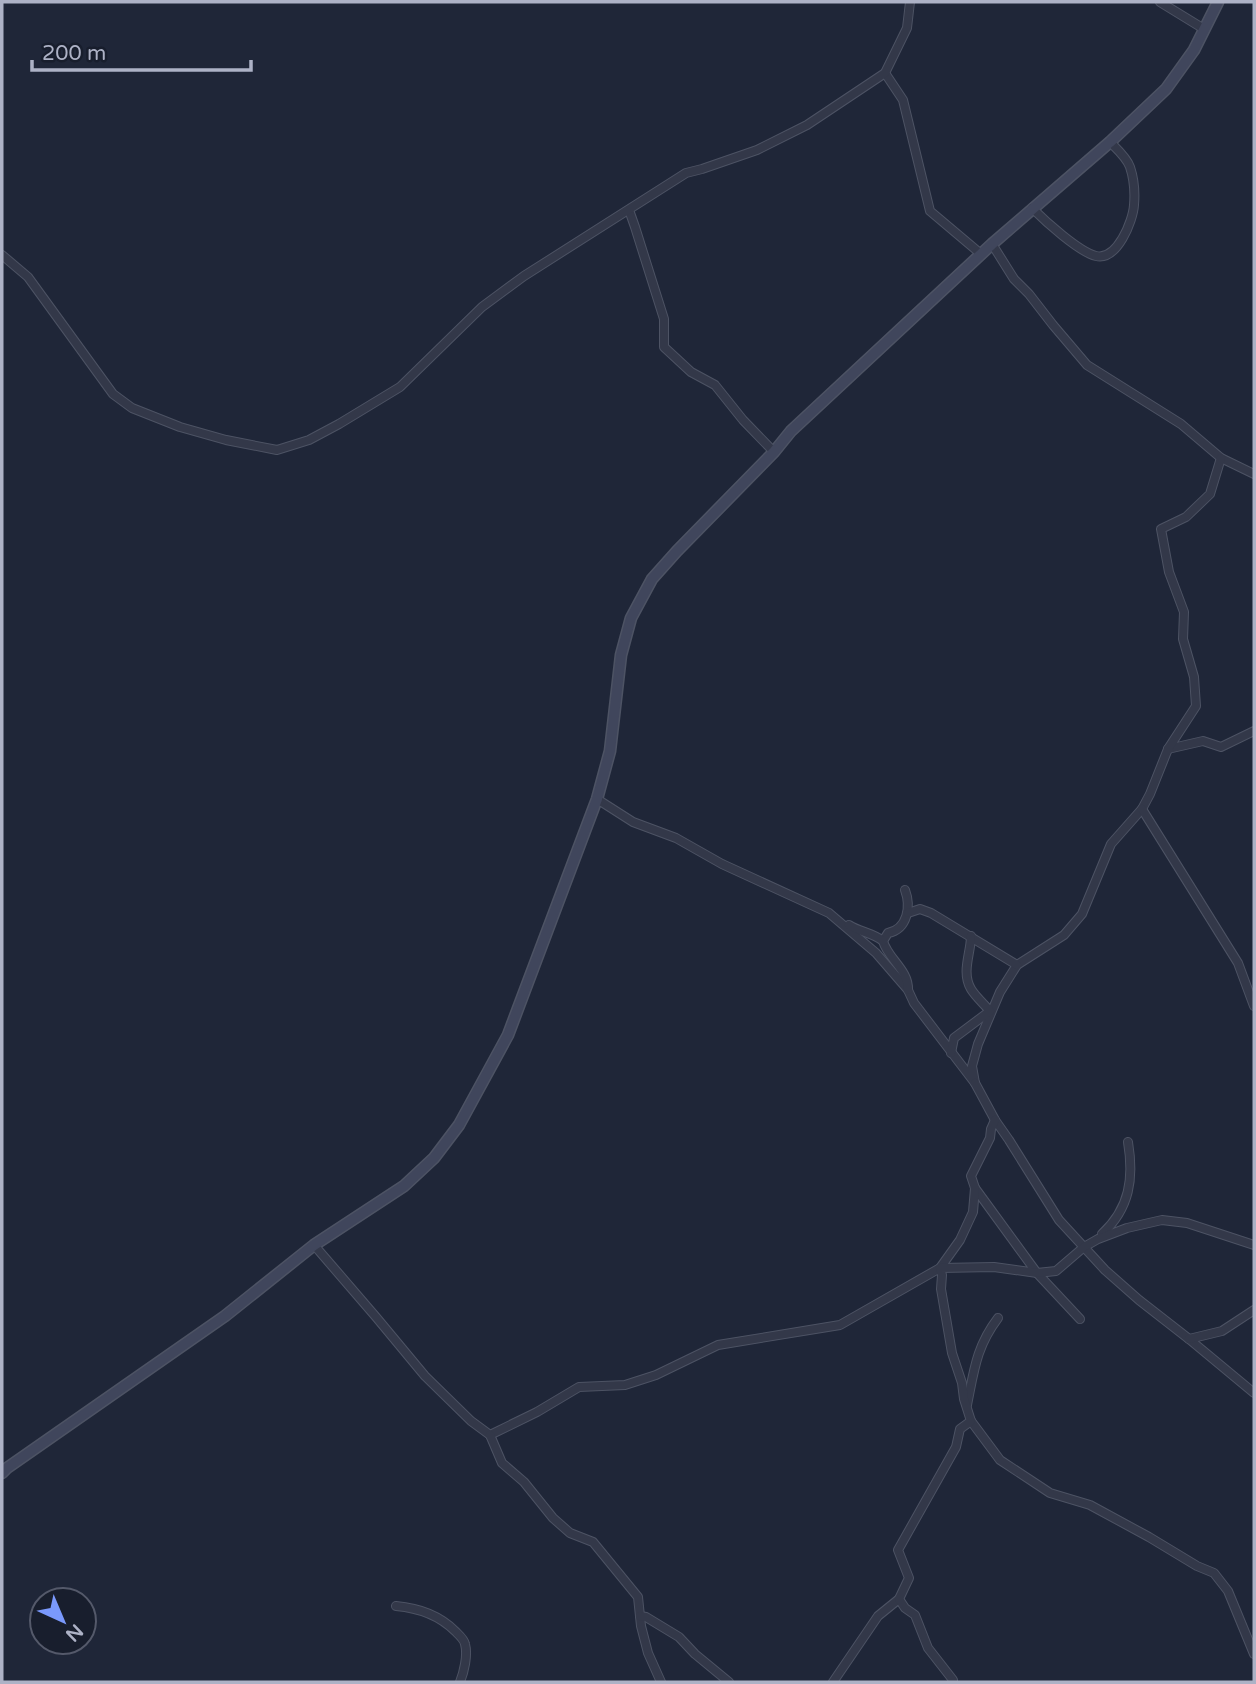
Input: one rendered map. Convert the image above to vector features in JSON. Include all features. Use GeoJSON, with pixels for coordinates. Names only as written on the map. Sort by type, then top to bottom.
{"type":"FeatureCollection","features":[{"type":"Feature","properties":{"kind":"main road"},"geometry":{"type":"LineString","coordinates":[[2,1473],[225,1316],[314,1245],[404,1186],[434,1158],[459,1125],[508,1035],[597,799],[610,751],[621,655],[631,618],[652,579],[791,431],[981,254],[1110,142],[1166,89],[1194,50],[1218,2]]}},
{"type":"Feature","properties":{"kind":"street"},"geometry":{"type":"LineString","coordinates":[[2,255],[28,277],[113,394],[132,408],[180,427],[277,450],[319,435],[400,387],[482,307],[524,276],[686,173],[757,150],[807,125],[885,73],[907,28],[910,2]]}},
{"type":"Feature","properties":{"kind":"street"},"geometry":{"type":"LineString","coordinates":[[1160,2],[1204,29]]}},
{"type":"Feature","properties":{"kind":"street"},"geometry":{"type":"LineString","coordinates":[[885,73],[903,100],[930,211],[981,254]]}},
{"type":"Feature","properties":{"kind":"street"},"geometry":{"type":"LineString","coordinates":[[1032,208],[1049,225],[1084,250],[1097,257],[1109,256],[1127,231],[1134,205],[1130,164],[1110,142]]}},
{"type":"Feature","properties":{"kind":"street"},"geometry":{"type":"LineString","coordinates":[[628,210],[664,319],[664,347],[691,372],[715,385],[743,420],[774,452]]}},
{"type":"Feature","properties":{"kind":"street"},"geometry":{"type":"LineString","coordinates":[[992,244],[1014,279],[1087,365],[1181,424],[1221,458],[1254,474]]}},
{"type":"Feature","properties":{"kind":"street"},"geometry":{"type":"LineString","coordinates":[[975,1083],[972,1066],[999,992],[1017,965],[1064,935],[1082,914],[1111,844],[1142,809],[1168,749],[1196,706],[1194,677],[1183,639],[1184,612],[1169,572],[1161,529],[1186,517],[1210,494],[1221,458]]}},
{"type":"Feature","properties":{"kind":"street"},"geometry":{"type":"LineString","coordinates":[[1168,749],[1203,741],[1221,747],[1254,732]]}},
{"type":"Feature","properties":{"kind":"street"},"geometry":{"type":"LineString","coordinates":[[597,799],[633,822],[676,838],[722,864],[829,914],[856,930],[877,936],[897,962],[908,984],[908,990]]}},
{"type":"Feature","properties":{"kind":"street"},"geometry":{"type":"LineString","coordinates":[[1142,809],[1238,963],[1254,1006]]}},
{"type":"Feature","properties":{"kind":"street"},"geometry":{"type":"LineString","coordinates":[[883,941],[888,933],[902,926],[908,913],[905,890]]}},
{"type":"Feature","properties":{"kind":"street"},"geometry":{"type":"LineString","coordinates":[[908,913],[919,909],[931,912],[1017,965]]}},
{"type":"Feature","properties":{"kind":"street"},"geometry":{"type":"LineString","coordinates":[[829,914],[876,953],[908,990],[914,1003],[975,1083],[995,1120],[1059,1220],[1105,1270],[1254,1393]]}},
{"type":"Feature","properties":{"kind":"street"},"geometry":{"type":"LineString","coordinates":[[971,936],[968,981],[971,990],[990,1011]]}},
{"type":"Feature","properties":{"kind":"street"},"geometry":{"type":"LineString","coordinates":[[951,1053],[954,1038],[990,1011]]}},
{"type":"Feature","properties":{"kind":"street"},"geometry":{"type":"LineString","coordinates":[[939,1035],[960,1032]]}},
{"type":"Feature","properties":{"kind":"street"},"geometry":{"type":"LineString","coordinates":[[995,1120],[990,1138],[971,1176],[975,1188],[1037,1273],[1080,1319]]}},
{"type":"Feature","properties":{"kind":"street"},"geometry":{"type":"LineString","coordinates":[[1098,1239],[1114,1223],[1127,1199],[1131,1160],[1128,1142]]}},
{"type":"Feature","properties":{"kind":"street"},"geometry":{"type":"LineString","coordinates":[[490,1435],[579,1387],[625,1385],[656,1375],[718,1345],[840,1325],[940,1268],[960,1240],[973,1212],[975,1188]]}},
{"type":"Feature","properties":{"kind":"street"},"geometry":{"type":"LineString","coordinates":[[940,1268],[994,1267],[1037,1273],[1056,1271],[1084,1247],[1098,1239],[1127,1228],[1162,1220],[1187,1223],[1254,1245]]}},
{"type":"Feature","properties":{"kind":"street"},"geometry":{"type":"LineString","coordinates":[[314,1245],[425,1377],[471,1421],[490,1435],[502,1463],[524,1482],[553,1518],[570,1533],[593,1542],[638,1597],[648,1653],[661,1682]]}},
{"type":"Feature","properties":{"kind":"street"},"geometry":{"type":"LineString","coordinates":[[940,1268],[952,1353],[962,1383],[964,1399],[971,1421],[1000,1460],[1050,1493],[1090,1505],[1214,1573],[1228,1591],[1254,1654]]}},
{"type":"Feature","properties":{"kind":"street"},"geometry":{"type":"LineString","coordinates":[[1189,1339],[1222,1331],[1254,1310]]}},
{"type":"Feature","properties":{"kind":"street"},"geometry":{"type":"LineString","coordinates":[[967,1405],[970,1383],[982,1343],[998,1318]]}},
{"type":"Feature","properties":{"kind":"street"},"geometry":{"type":"LineString","coordinates":[[833,1682],[878,1616],[899,1599],[909,1578],[898,1550],[956,1447],[960,1429],[971,1421]]}},
{"type":"Feature","properties":{"kind":"street"},"geometry":{"type":"LineString","coordinates":[[899,1599],[905,1608],[915,1615],[928,1648],[953,1682]]}},
{"type":"Feature","properties":{"kind":"street"},"geometry":{"type":"LineString","coordinates":[[396,1606],[411,1607],[431,1614],[444,1621],[465,1642],[466,1653],[460,1682]]}},
{"type":"Feature","properties":{"kind":"street"},"geometry":{"type":"LineString","coordinates":[[640,1616],[679,1637],[729,1682]]}}]}
